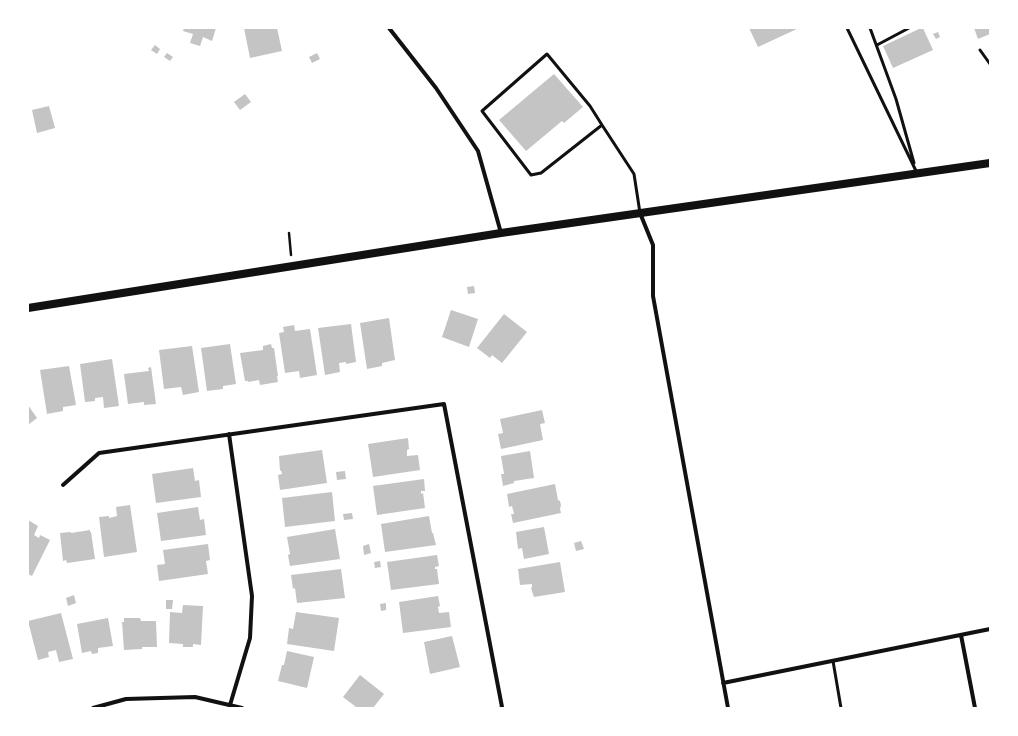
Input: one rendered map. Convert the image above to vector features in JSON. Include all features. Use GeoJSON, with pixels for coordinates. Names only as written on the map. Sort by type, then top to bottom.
{"type":"FeatureCollection","features":[{"type":"Feature","properties":{"kind":"main road"},"geometry":{"type":"LineString","coordinates":[[28,308],[501,233],[990,162]]}},
{"type":"Feature","properties":{"kind":"street"},"geometry":{"type":"LineString","coordinates":[[389,28],[436,88],[478,151],[501,233]]}},
{"type":"Feature","properties":{"kind":"street"},"geometry":{"type":"LineString","coordinates":[[640,213],[653,245],[653,296],[728,708]]}},
{"type":"Feature","properties":{"kind":"street"},"geometry":{"type":"LineString","coordinates":[[63,485],[98,452],[444,404],[501,708]]}},
{"type":"Feature","properties":{"kind":"street"},"geometry":{"type":"LineString","coordinates":[[230,434],[252,596],[250,638],[230,705]]}},
{"type":"Feature","properties":{"kind":"street"},"geometry":{"type":"LineString","coordinates":[[724,683],[990,629]]}},
{"type":"Feature","properties":{"kind":"street"},"geometry":{"type":"LineString","coordinates":[[961,635],[974,708]]}},
{"type":"Feature","properties":{"kind":"street"},"geometry":{"type":"LineString","coordinates":[[93,708],[126,699],[195,697],[242,708]]}},
{"type":"Feature","properties":{"kind":"lane"},"geometry":{"type":"LineString","coordinates":[[847,28],[917,173]]}},
{"type":"Feature","properties":{"kind":"lane"},"geometry":{"type":"LineString","coordinates":[[870,28],[896,99],[917,173]]}},
{"type":"Feature","properties":{"kind":"lane"},"geometry":{"type":"LineString","coordinates":[[877,44],[909,28]]}},
{"type":"Feature","properties":{"kind":"lane"},"geometry":{"type":"LineString","coordinates":[[980,50],[990,64]]}},
{"type":"Feature","properties":{"kind":"lane"},"geometry":{"type":"LineString","coordinates":[[602,125],[541,173],[531,175],[482,111],[547,54],[590,106],[634,174],[640,213]]}},
{"type":"Feature","properties":{"kind":"lane"},"geometry":{"type":"LineString","coordinates":[[833,661],[841,708]]}},
{"type":"Feature","properties":{"kind":"path"},"geometry":{"type":"LineString","coordinates":[[289,233],[292,266]]}},
{"type":"Feature","properties":{"kind":"building"},"geometry":{"type":"Polygon","coordinates":[[[184,28],[216,28],[212,41],[203,37],[200,46],[190,43],[193,34],[183,31],[184,28]]]}},
{"type":"Feature","properties":{"kind":"building"},"geometry":{"type":"Polygon","coordinates":[[[244,28],[277,28],[282,51],[250,58],[244,28]]]}},
{"type":"Feature","properties":{"kind":"building"},"geometry":{"type":"Polygon","coordinates":[[[749,28],[799,28],[758,47],[749,28]]]}},
{"type":"Feature","properties":{"kind":"building"},"geometry":{"type":"Polygon","coordinates":[[[923,28],[933,50],[893,68],[883,46],[923,28]]]}},
{"type":"Feature","properties":{"kind":"building"},"geometry":{"type":"Polygon","coordinates":[[[974,28],[990,28],[990,34],[978,39],[974,28]]]}},
{"type":"Feature","properties":{"kind":"building"},"geometry":{"type":"Polygon","coordinates":[[[938,32],[940,37],[936,39],[933,34],[938,32]]]}},
{"type":"Feature","properties":{"kind":"building"},"geometry":{"type":"Polygon","coordinates":[[[155,45],[160,49],[157,54],[151,50],[155,45]]]}},
{"type":"Feature","properties":{"kind":"building"},"geometry":{"type":"Polygon","coordinates":[[[167,53],[173,57],[170,61],[164,57],[167,53]]]}},
{"type":"Feature","properties":{"kind":"building"},"geometry":{"type":"Polygon","coordinates":[[[317,53],[320,59],[312,63],[309,57],[317,53]]]}},
{"type":"Feature","properties":{"kind":"building"},"geometry":{"type":"Polygon","coordinates":[[[554,74],[583,107],[564,123],[562,121],[526,151],[499,120],[554,74]]]}},
{"type":"Feature","properties":{"kind":"building"},"geometry":{"type":"Polygon","coordinates":[[[245,94],[251,102],[240,110],[234,102],[245,94]]]}},
{"type":"Feature","properties":{"kind":"building"},"geometry":{"type":"Polygon","coordinates":[[[49,106],[55,128],[37,133],[32,110],[49,106]]]}},
{"type":"Feature","properties":{"kind":"building"},"geometry":{"type":"Polygon","coordinates":[[[474,286],[475,293],[468,294],[467,287],[474,286]]]}},
{"type":"Feature","properties":{"kind":"building"},"geometry":{"type":"Polygon","coordinates":[[[451,310],[478,319],[469,347],[442,337],[451,310]]]}},
{"type":"Feature","properties":{"kind":"building"},"geometry":{"type":"Polygon","coordinates":[[[504,314],[527,332],[502,363],[492,355],[490,358],[477,348],[504,314]]]}},
{"type":"Feature","properties":{"kind":"building"},"geometry":{"type":"Polygon","coordinates":[[[389,318],[395,360],[382,363],[382,366],[367,369],[360,323],[389,318]]]}},
{"type":"Feature","properties":{"kind":"building"},"geometry":{"type":"Polygon","coordinates":[[[351,324],[356,362],[346,364],[346,362],[339,363],[340,372],[325,375],[318,328],[351,324]]]}},
{"type":"Feature","properties":{"kind":"building"},"geometry":{"type":"Polygon","coordinates":[[[294,325],[295,331],[310,329],[317,375],[300,378],[299,371],[285,373],[279,333],[284,332],[283,327],[294,325]]]}},
{"type":"Feature","properties":{"kind":"building"},"geometry":{"type":"Polygon","coordinates":[[[230,344],[236,384],[223,386],[223,389],[207,391],[201,348],[230,344]]]}},
{"type":"Feature","properties":{"kind":"building"},"geometry":{"type":"Polygon","coordinates":[[[271,344],[272,348],[274,348],[278,382],[260,385],[259,380],[248,382],[245,381],[240,353],[263,350],[263,346],[271,344]]]}},
{"type":"Feature","properties":{"kind":"building"},"geometry":{"type":"Polygon","coordinates":[[[192,346],[199,392],[183,395],[181,387],[164,389],[159,350],[192,346]]]}},
{"type":"Feature","properties":{"kind":"building"},"geometry":{"type":"Polygon","coordinates":[[[112,359],[119,406],[104,408],[103,397],[95,398],[95,401],[85,402],[80,364],[112,359]]]}},
{"type":"Feature","properties":{"kind":"building"},"geometry":{"type":"Polygon","coordinates":[[[69,366],[76,405],[63,407],[63,411],[47,414],[40,370],[69,366]]]}},
{"type":"Feature","properties":{"kind":"building"},"geometry":{"type":"Polygon","coordinates":[[[151,367],[156,404],[144,405],[144,402],[128,404],[124,374],[149,371],[148,368],[151,367]]]}},
{"type":"Feature","properties":{"kind":"building"},"geometry":{"type":"Polygon","coordinates":[[[28,405],[37,418],[28,425],[28,405]]]}},
{"type":"Feature","properties":{"kind":"building"},"geometry":{"type":"Polygon","coordinates":[[[542,410],[545,423],[540,424],[543,440],[501,449],[498,434],[503,433],[500,419],[542,410]]]}},
{"type":"Feature","properties":{"kind":"building"},"geometry":{"type":"Polygon","coordinates":[[[408,438],[409,449],[407,450],[407,456],[418,455],[420,470],[373,477],[368,444],[408,438]]]}},
{"type":"Feature","properties":{"kind":"building"},"geometry":{"type":"Polygon","coordinates":[[[322,450],[327,483],[280,490],[278,475],[282,474],[281,470],[280,471],[279,456],[322,450]]]}},
{"type":"Feature","properties":{"kind":"building"},"geometry":{"type":"Polygon","coordinates":[[[530,451],[534,478],[514,481],[514,483],[503,486],[501,474],[504,474],[501,456],[530,451]]]}},
{"type":"Feature","properties":{"kind":"building"},"geometry":{"type":"Polygon","coordinates":[[[193,468],[195,481],[199,480],[201,497],[156,503],[152,474],[193,468]]]}},
{"type":"Feature","properties":{"kind":"building"},"geometry":{"type":"Polygon","coordinates":[[[345,471],[346,479],[337,480],[336,472],[345,471]]]}},
{"type":"Feature","properties":{"kind":"building"},"geometry":{"type":"Polygon","coordinates":[[[424,479],[425,491],[421,491],[421,494],[423,493],[425,508],[377,515],[373,486],[424,479]]]}},
{"type":"Feature","properties":{"kind":"building"},"geometry":{"type":"Polygon","coordinates":[[[555,484],[558,500],[560,501],[561,505],[561,513],[513,523],[511,514],[514,514],[512,506],[509,507],[507,494],[555,484]]]}},
{"type":"Feature","properties":{"kind":"building"},"geometry":{"type":"Polygon","coordinates":[[[332,492],[335,521],[285,527],[282,498],[332,492]]]}},
{"type":"Feature","properties":{"kind":"building"},"geometry":{"type":"Polygon","coordinates":[[[130,505],[137,552],[104,557],[99,517],[109,516],[109,518],[117,516],[116,507],[130,505]]]}},
{"type":"Feature","properties":{"kind":"building"},"geometry":{"type":"Polygon","coordinates":[[[198,507],[200,520],[204,519],[206,535],[161,541],[157,513],[198,507]]]}},
{"type":"Feature","properties":{"kind":"building"},"geometry":{"type":"Polygon","coordinates":[[[352,513],[353,519],[344,520],[343,514],[352,513]]]}},
{"type":"Feature","properties":{"kind":"building"},"geometry":{"type":"Polygon","coordinates":[[[429,516],[436,545],[385,552],[381,524],[429,516]]]}},
{"type":"Feature","properties":{"kind":"building"},"geometry":{"type":"Polygon","coordinates":[[[28,520],[38,526],[34,535],[39,538],[40,535],[50,540],[32,576],[28,574],[28,520]]]}},
{"type":"Feature","properties":{"kind":"building"},"geometry":{"type":"Polygon","coordinates":[[[544,527],[549,554],[524,559],[522,548],[518,549],[516,532],[544,527]]]}},
{"type":"Feature","properties":{"kind":"building"},"geometry":{"type":"Polygon","coordinates":[[[335,529],[340,559],[290,566],[288,555],[290,554],[287,537],[335,529]]]}},
{"type":"Feature","properties":{"kind":"building"},"geometry":{"type":"Polygon","coordinates":[[[90,530],[95,559],[67,563],[66,560],[63,561],[60,533],[90,530]]]}},
{"type":"Feature","properties":{"kind":"building"},"geometry":{"type":"Polygon","coordinates":[[[581,541],[584,549],[576,551],[574,543],[581,541]]]}},
{"type":"Feature","properties":{"kind":"building"},"geometry":{"type":"Polygon","coordinates":[[[208,544],[210,560],[206,561],[208,574],[159,581],[157,565],[165,564],[163,550],[208,544]]]}},
{"type":"Feature","properties":{"kind":"building"},"geometry":{"type":"Polygon","coordinates":[[[369,544],[371,553],[364,555],[363,546],[369,544]]]}},
{"type":"Feature","properties":{"kind":"building"},"geometry":{"type":"Polygon","coordinates":[[[437,555],[439,566],[435,567],[435,569],[437,569],[439,584],[391,590],[387,562],[437,555]]]}},
{"type":"Feature","properties":{"kind":"building"},"geometry":{"type":"Polygon","coordinates":[[[380,561],[381,567],[375,568],[374,562],[380,561]]]}},
{"type":"Feature","properties":{"kind":"building"},"geometry":{"type":"Polygon","coordinates":[[[560,562],[565,592],[534,597],[531,588],[532,584],[520,585],[518,569],[560,562]]]}},
{"type":"Feature","properties":{"kind":"building"},"geometry":{"type":"Polygon","coordinates":[[[341,569],[345,598],[297,603],[291,575],[341,569]]]}},
{"type":"Feature","properties":{"kind":"building"},"geometry":{"type":"Polygon","coordinates":[[[74,595],[76,603],[68,606],[66,598],[74,595]]]}},
{"type":"Feature","properties":{"kind":"building"},"geometry":{"type":"Polygon","coordinates":[[[438,596],[440,606],[438,607],[439,613],[449,612],[451,627],[403,633],[399,602],[438,596]]]}},
{"type":"Feature","properties":{"kind":"building"},"geometry":{"type":"Polygon","coordinates":[[[166,600],[173,600],[172,609],[166,609],[166,600]]]}},
{"type":"Feature","properties":{"kind":"building"},"geometry":{"type":"Polygon","coordinates":[[[386,603],[386,610],[381,611],[380,604],[386,603]]]}},
{"type":"Feature","properties":{"kind":"building"},"geometry":{"type":"Polygon","coordinates":[[[183,605],[203,606],[201,645],[193,644],[193,647],[183,647],[183,644],[169,643],[170,612],[182,613],[183,605]]]}},
{"type":"Feature","properties":{"kind":"building"},"geometry":{"type":"Polygon","coordinates":[[[296,612],[339,618],[334,651],[287,644],[289,628],[293,629],[296,612]]]}},
{"type":"Feature","properties":{"kind":"building"},"geometry":{"type":"Polygon","coordinates":[[[61,613],[73,659],[59,662],[56,650],[48,652],[49,657],[38,660],[28,621],[61,613]]]}},
{"type":"Feature","properties":{"kind":"building"},"geometry":{"type":"Polygon","coordinates":[[[108,618],[113,646],[98,648],[98,653],[92,654],[91,651],[82,653],[77,624],[108,618]]]}},
{"type":"Feature","properties":{"kind":"building"},"geometry":{"type":"Polygon","coordinates":[[[124,618],[140,618],[141,621],[156,621],[157,647],[142,647],[142,649],[124,650],[122,622],[124,622],[124,618]]]}},
{"type":"Feature","properties":{"kind":"building"},"geometry":{"type":"Polygon","coordinates":[[[452,636],[460,667],[430,674],[424,642],[452,636]]]}},
{"type":"Feature","properties":{"kind":"building"},"geometry":{"type":"Polygon","coordinates":[[[287,651],[314,657],[307,688],[278,681],[287,651]]]}},
{"type":"Feature","properties":{"kind":"building"},"geometry":{"type":"Polygon","coordinates":[[[360,675],[384,694],[373,708],[355,708],[356,707],[343,697],[360,675]]]}}]}
